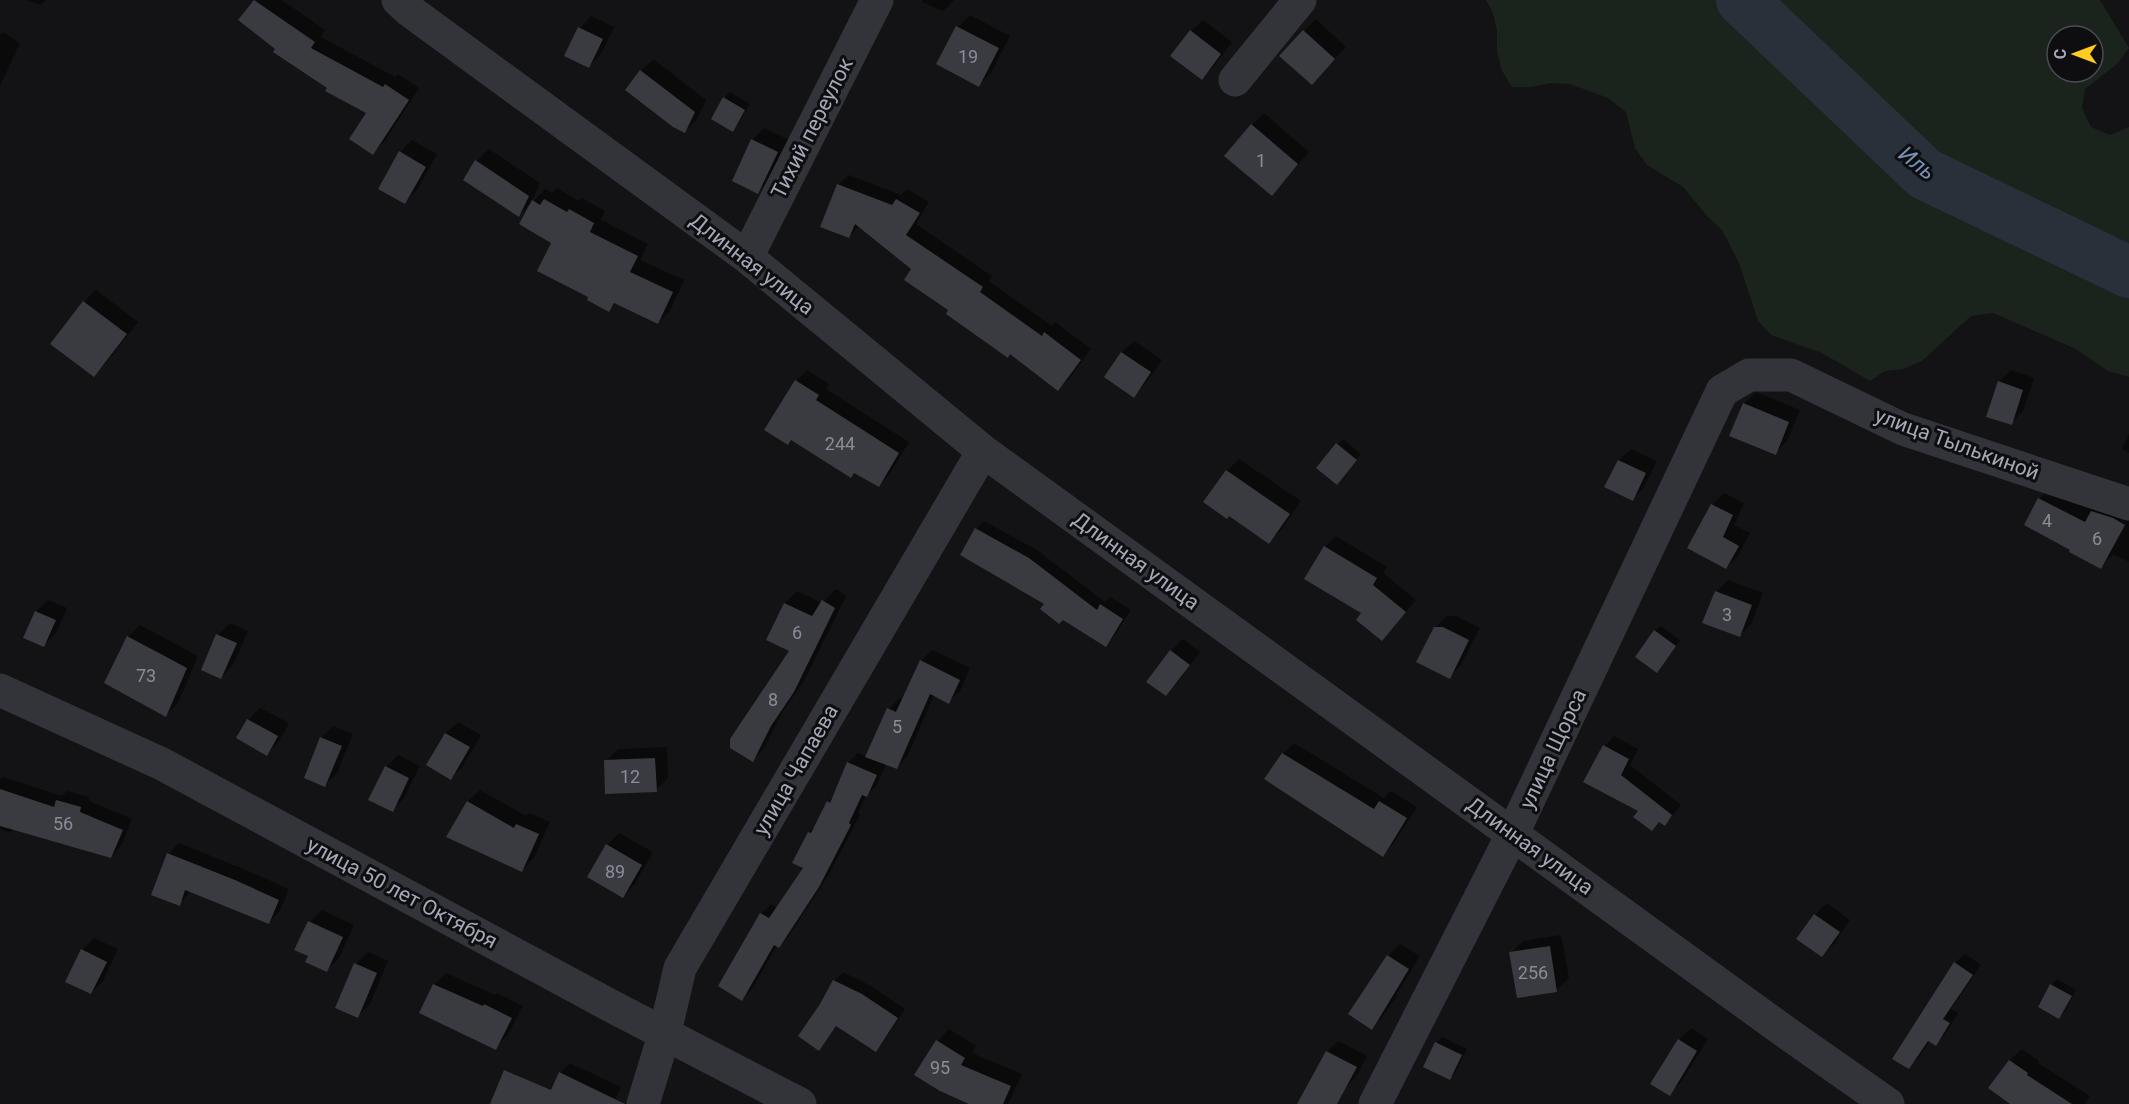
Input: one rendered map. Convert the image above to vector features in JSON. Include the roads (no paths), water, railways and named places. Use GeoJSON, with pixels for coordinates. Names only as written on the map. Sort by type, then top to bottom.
{"type":"FeatureCollection","features":[{"type":"Feature","properties":{"kind":"street","name":"Длинная улица"},"geometry":{"type":"LineString","coordinates":[[398,0],[747,257],[983,451],[1888,1104]]}},
{"type":"Feature","properties":{"kind":"street","name":"Тихий переулок"},"geometry":{"type":"LineString","coordinates":[[747,257],[878,0]]}},
{"type":"Feature","properties":{"kind":"street"},"geometry":{"type":"LineString","coordinates":[[1235,80],[1300,0]]}},
{"type":"Feature","properties":{"kind":"street","name":"улица Тылькиной"},"geometry":{"type":"LineString","coordinates":[[1722,391],[1749,375],[1791,375],[1903,429],[2129,504]]}},
{"type":"Feature","properties":{"kind":"street","name":"улица Щорса"},"geometry":{"type":"LineString","coordinates":[[1375,1104],[1513,833],[1722,391]]}},
{"type":"Feature","properties":{"kind":"street","name":"улица Чапаева"},"geometry":{"type":"LineString","coordinates":[[643,1104],[680,968],[983,451]]}},
{"type":"Feature","properties":{"kind":"street","name":"улица 50 лет Октября"},"geometry":{"type":"LineString","coordinates":[[0,690],[162,764],[615,1008],[800,1104]]}},
{"type":"Feature","properties":{"kind":"waterway","name":"Иль"},"geometry":{"type":"LineString","coordinates":[[1742,0],[1925,174],[2129,272]]}}]}
